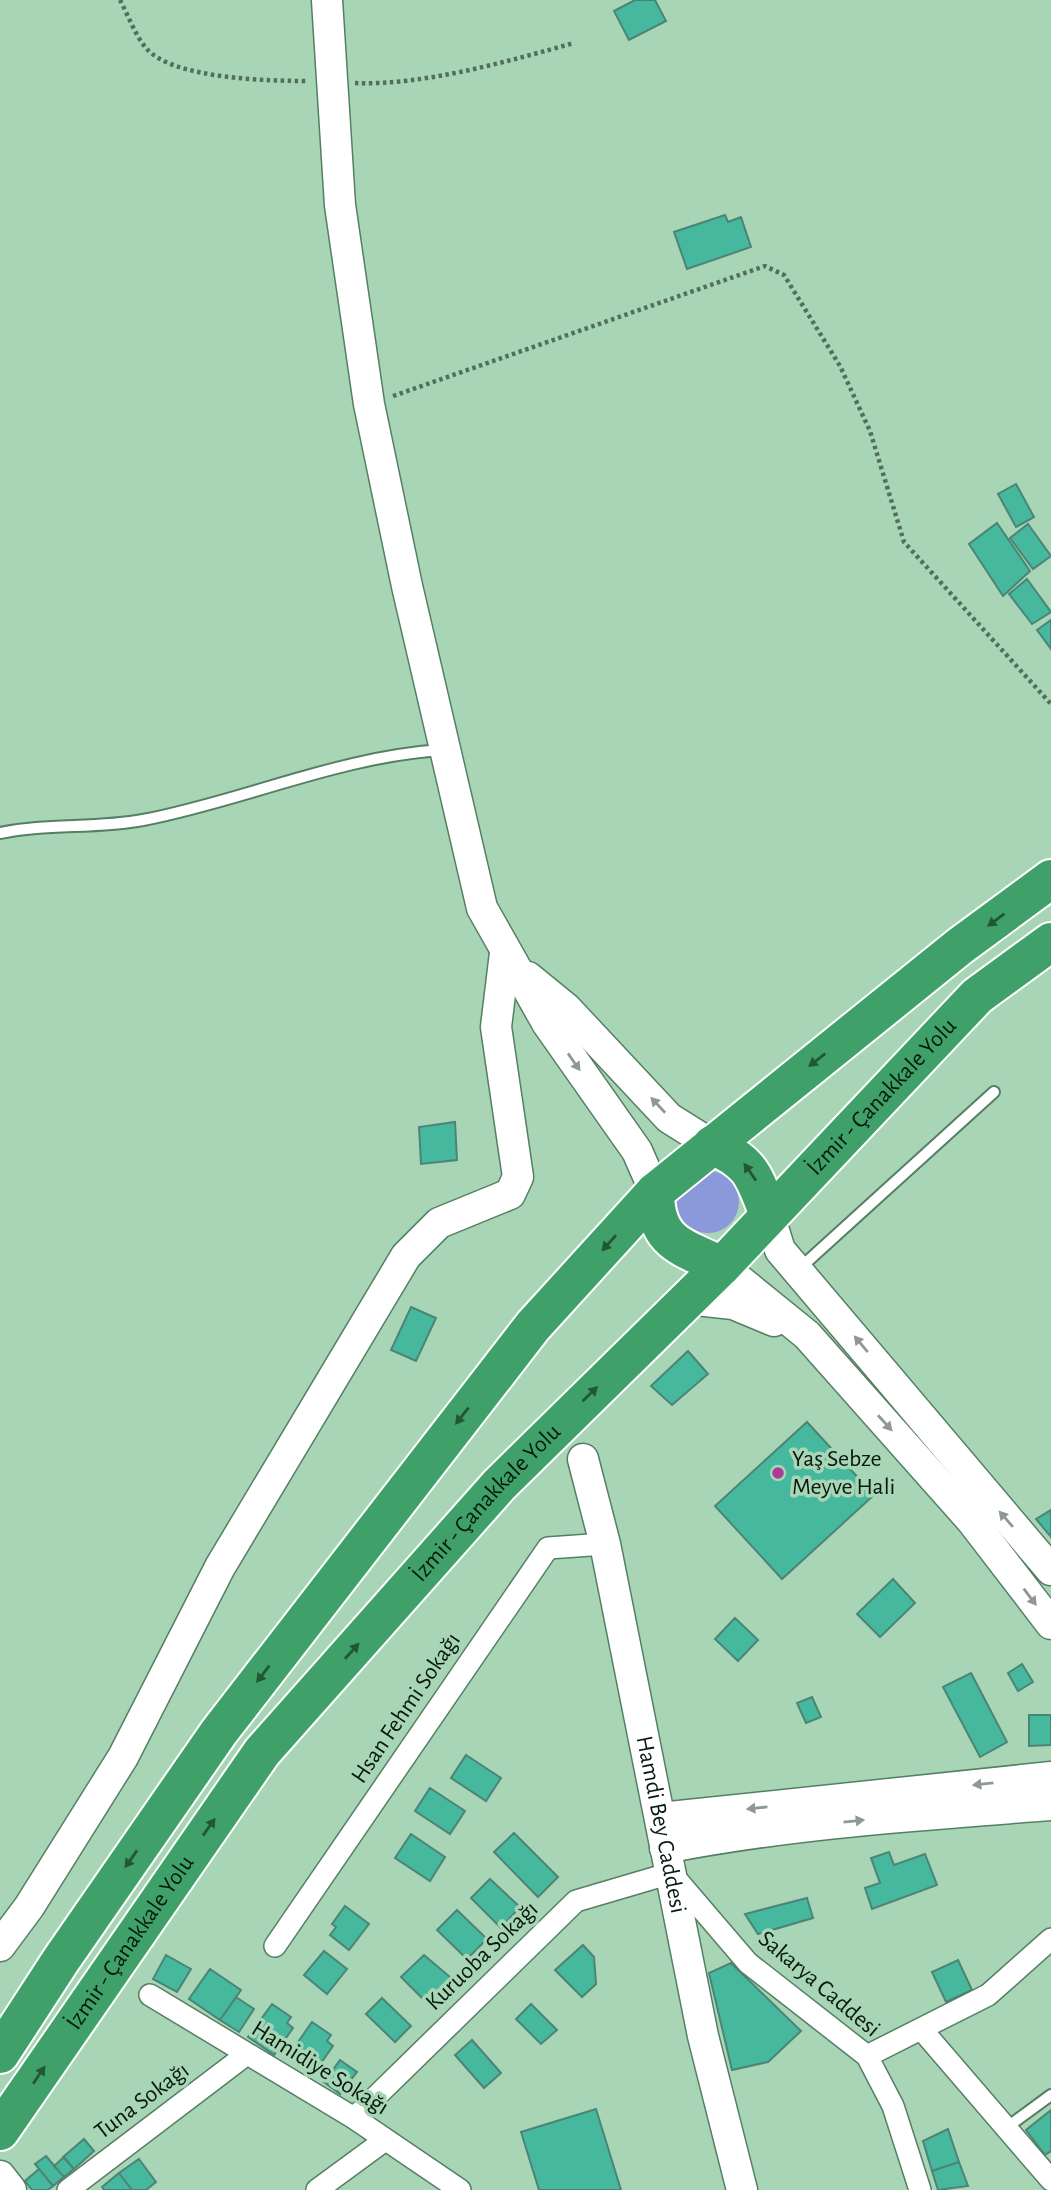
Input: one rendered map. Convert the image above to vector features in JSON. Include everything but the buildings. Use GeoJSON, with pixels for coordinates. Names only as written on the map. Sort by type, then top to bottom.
{"type":"FeatureCollection","features":[{"type":"Feature","properties":{"kind":"highway","name":"İzmir - Çanakkale Yolu"},"geometry":{"type":"LineString","coordinates":[[0,2054],[61,1960],[219,1732],[533,1326],[655,1192],[960,946],[1051,879]]}},
{"type":"Feature","properties":{"kind":"highway","name":"İzmir - Çanakkale Yolu"},"geometry":{"type":"LineString","coordinates":[[0,2131],[262,1752],[499,1485],[722,1266],[978,996],[1051,942]]}},
{"type":"Feature","properties":{"kind":"highway"},"geometry":{"type":"LineString","coordinates":[[712,1145],[746,1164],[756,1178],[769,1215]]}},
{"type":"Feature","properties":{"kind":"highway"},"geometry":{"type":"LineString","coordinates":[[655,1192],[657,1217],[669,1239],[682,1249],[722,1266]]}},
{"type":"Feature","properties":{"kind":"main road"},"geometry":{"type":"LineString","coordinates":[[327,0],[330,81],[340,205],[369,404],[407,586],[482,908],[547,1023],[637,1151],[655,1192]]}},
{"type":"Feature","properties":{"kind":"main road"},"geometry":{"type":"LineString","coordinates":[[0,1947],[29,1908],[123,1757],[220,1567],[406,1256],[439,1223],[510,1194],[518,1177],[496,1037],[508,958]]}},
{"type":"Feature","properties":{"kind":"main road"},"geometry":{"type":"LineString","coordinates":[[508,958],[566,1008],[669,1118],[712,1145]]}},
{"type":"Feature","properties":{"kind":"main road"},"geometry":{"type":"LineString","coordinates":[[496,1037],[507,1016],[518,1011],[531,1012],[547,1023]]}},
{"type":"Feature","properties":{"kind":"main road"},"geometry":{"type":"LineString","coordinates":[[769,1215],[780,1250],[1051,1570]]}},
{"type":"Feature","properties":{"kind":"main road"},"geometry":{"type":"LineString","coordinates":[[722,1266],[807,1335],[972,1521],[1051,1624]]}},
{"type":"Feature","properties":{"kind":"main road"},"geometry":{"type":"LineString","coordinates":[[687,1299],[733,1304],[807,1335]]}},
{"type":"Feature","properties":{"kind":"main road","name":"Hamdi Bey Caddesi"},"geometry":{"type":"LineString","coordinates":[[583,1459],[605,1544],[702,2036],[742,2190]]}},
{"type":"Feature","properties":{"kind":"main road"},"geometry":{"type":"LineString","coordinates":[[660,1818],[1051,1777]]}},
{"type":"Feature","properties":{"kind":"main road"},"geometry":{"type":"LineString","coordinates":[[668,1861],[713,1839],[858,1821],[1051,1805]]}},
{"type":"Feature","properties":{"kind":"main road"},"geometry":{"type":"LineString","coordinates":[[0,2176],[11,2190]]}},
{"type":"Feature","properties":{"kind":"street","name":"Hsan Fehmi Sokağı"},"geometry":{"type":"LineString","coordinates":[[275,1946],[548,1548],[605,1544]]}},
{"type":"Feature","properties":{"kind":"street","name":"Sakarya Caddesi"},"geometry":{"type":"LineString","coordinates":[[668,1861],[748,1963],[867,2056],[893,2106],[920,2190]]}},
{"type":"Feature","properties":{"kind":"street","name":"Kuruoba Sokağı"},"geometry":{"type":"LineString","coordinates":[[354,2118],[576,1901],[668,1861]]}},
{"type":"Feature","properties":{"kind":"street"},"geometry":{"type":"LineString","coordinates":[[867,2056],[988,1995],[1051,1939]]}},
{"type":"Feature","properties":{"kind":"street","name":"Hamidiye Sokağı"},"geometry":{"type":"LineString","coordinates":[[150,1995],[354,2118],[460,2190]]}},
{"type":"Feature","properties":{"kind":"street"},"geometry":{"type":"LineString","coordinates":[[922,2030],[1051,2180]]}},
{"type":"Feature","properties":{"kind":"street","name":"Tuna Sokağı"},"geometry":{"type":"LineString","coordinates":[[68,2190],[247,2054]]}},
{"type":"Feature","properties":{"kind":"street"},"geometry":{"type":"LineString","coordinates":[[317,2190],[386,2140]]}},
{"type":"Feature","properties":{"kind":"lane"},"geometry":{"type":"LineString","coordinates":[[0,833],[100,827],[144,820],[391,755],[446,749]]}},
{"type":"Feature","properties":{"kind":"lane"},"geometry":{"type":"LineString","coordinates":[[798,1270],[995,1092]]}},
{"type":"Feature","properties":{"kind":"lane"},"geometry":{"type":"LineString","coordinates":[[1006,2128],[1051,2095]]}},
{"type":"Feature","properties":{"kind":"path"},"geometry":{"type":"LineString","coordinates":[[120,0],[147,49],[179,68],[256,81],[384,84],[514,60],[574,43]]}},
{"type":"Feature","properties":{"kind":"path"},"geometry":{"type":"LineString","coordinates":[[369,404],[765,266],[784,275],[840,366],[870,431],[904,542],[1051,704]]}},
{"type":"Feature","properties":{"kind":"shaded area"},"geometry":{"type":"Polygon","coordinates":[[[702,1171],[714,1171],[730,1180],[737,1190],[737,1214],[730,1224],[714,1233],[702,1233],[691,1228],[682,1219],[677,1208],[677,1196],[682,1185],[691,1176],[702,1171]]]}},
{"type":"Feature","properties":{"kind":"place","name":"Yaş Sebze Meyve Hali"},"geometry":{"type":"Point","coordinates":[778,1473]}}]}
